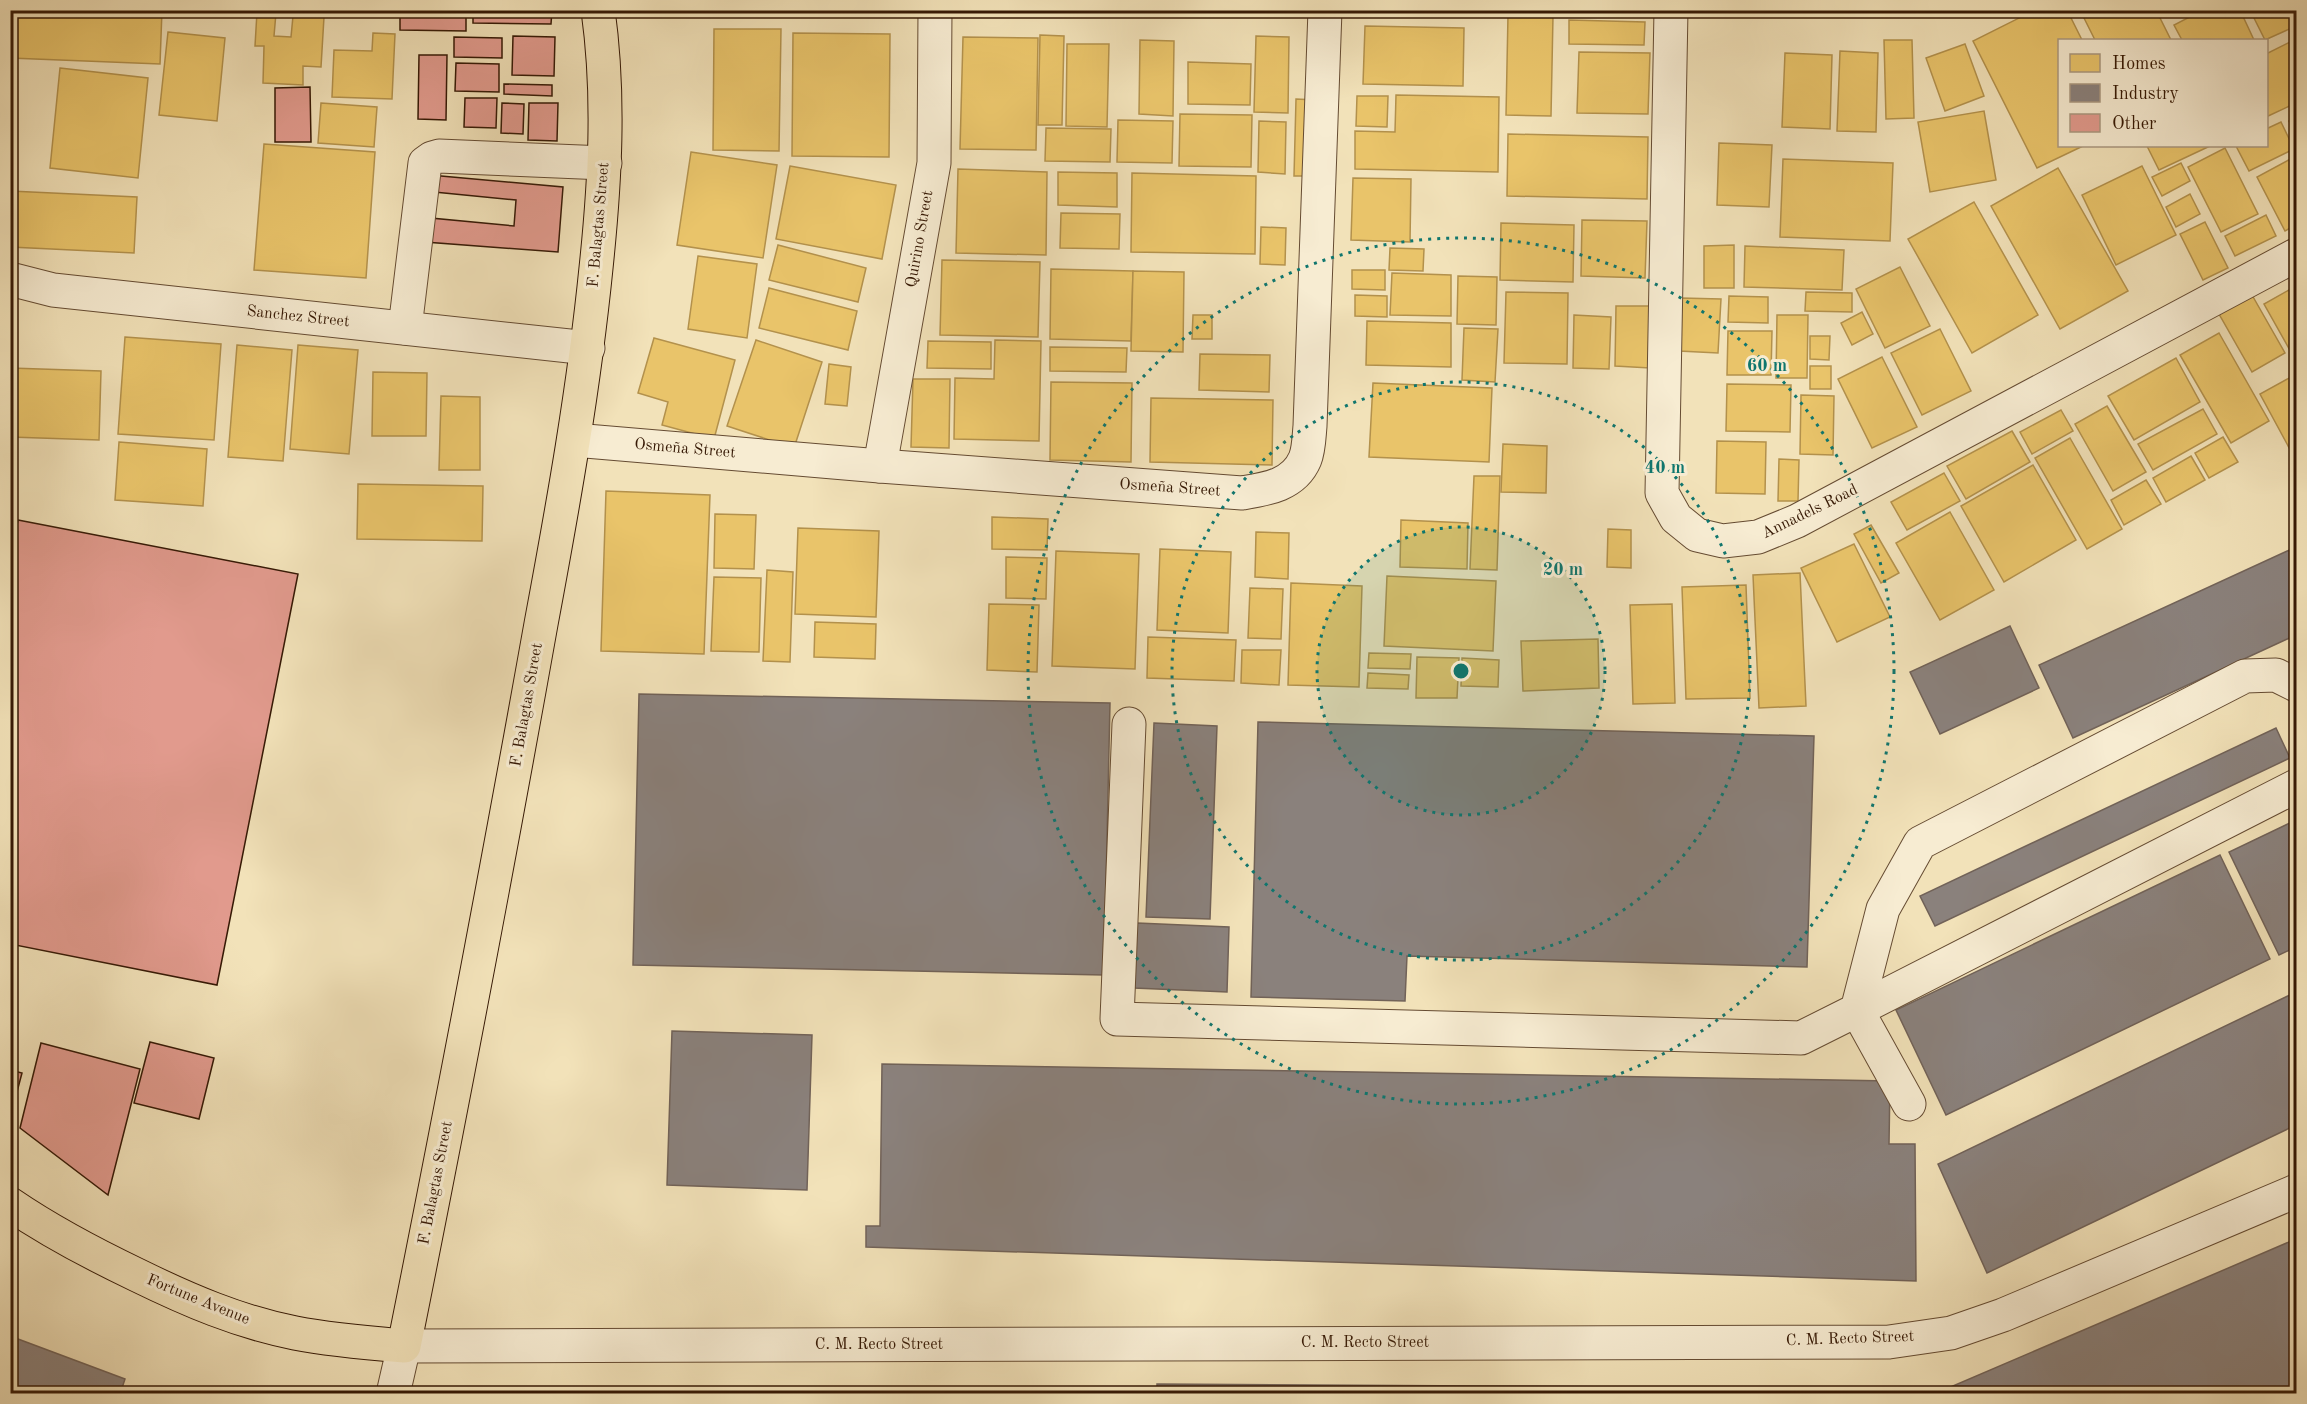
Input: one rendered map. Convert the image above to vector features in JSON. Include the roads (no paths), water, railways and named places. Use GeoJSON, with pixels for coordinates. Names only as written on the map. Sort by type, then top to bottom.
{"type":"FeatureCollection","features":[{"type":"Feature","properties":{"kind":"main road","name":"F. Balagtas Street"},"geometry":{"type":"LineString","coordinates":[[404,1346],[476,986],[574,440],[588,348],[605,162],[604,59],[598,10]]}},
{"type":"Feature","properties":{"kind":"main road","name":"Fortune Avenue"},"geometry":{"type":"LineString","coordinates":[[10,1204],[41,1226],[81,1248],[193,1302],[225,1314],[294,1333],[404,1346]]}},
{"type":"Feature","properties":{"kind":"street","name":"Quirino Street"},"geometry":{"type":"LineString","coordinates":[[880,466],[934,163],[935,10]]}},
{"type":"Feature","properties":{"kind":"street","name":"Osmeña Street"},"geometry":{"type":"LineString","coordinates":[[574,440],[1242,493],[1270,489],[1291,478],[1305,458],[1310,426],[1325,10]]}},
{"type":"Feature","properties":{"kind":"street","name":"Annadels Road"},"geometry":{"type":"LineString","coordinates":[[1671,10],[1662,492],[1676,518],[1696,536],[1723,541],[1758,537],[1797,521],[2296,255]]}},
{"type":"Feature","properties":{"kind":"street"},"geometry":{"type":"LineString","coordinates":[[405,328],[425,163],[440,156],[605,162]]}},
{"type":"Feature","properties":{"kind":"street","name":"Sanchez Street"},"geometry":{"type":"LineString","coordinates":[[10,279],[53,290],[588,348]]}},
{"type":"Feature","properties":{"kind":"street"},"geometry":{"type":"LineString","coordinates":[[1909,1104],[1857,1010],[1883,909],[1920,843],[2246,676],[2276,675],[2296,684]]}},
{"type":"Feature","properties":{"kind":"street"},"geometry":{"type":"LineString","coordinates":[[1130,724],[1116,1019],[1801,1038],[2296,786]]}},
{"type":"Feature","properties":{"kind":"street","name":"C. M. Recto Street"},"geometry":{"type":"LineString","coordinates":[[404,1346],[1888,1342],[1951,1333],[2003,1315],[2296,1191]]}},
{"type":"Feature","properties":{"kind":"street","name":"F. Balagtas Street"},"geometry":{"type":"LineString","coordinates":[[393,1394],[404,1346]]}}]}
